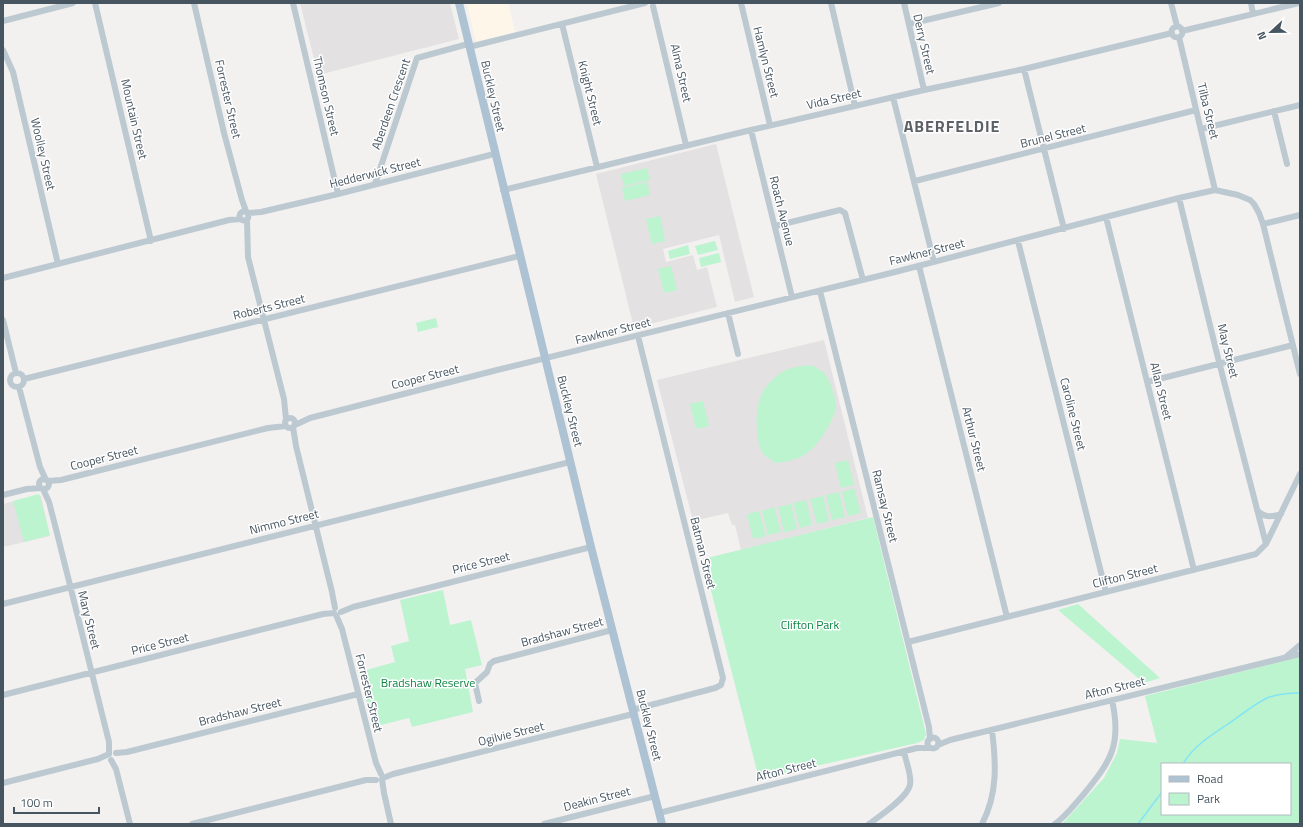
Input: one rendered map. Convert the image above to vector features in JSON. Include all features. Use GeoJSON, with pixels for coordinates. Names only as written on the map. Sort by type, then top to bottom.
{"type":"FeatureCollection","features":[{"type":"Feature","properties":{"kind":"main road","name":"Buckley Street"},"geometry":{"type":"LineString","coordinates":[[459,3],[519,256],[591,547],[662,824]]}},
{"type":"Feature","properties":{"kind":"street"},"geometry":{"type":"LineString","coordinates":[[4,20],[53,5],[73,3]]}},
{"type":"Feature","properties":{"kind":"street","name":"Mountain Street"},"geometry":{"type":"LineString","coordinates":[[95,3],[151,241]]}},
{"type":"Feature","properties":{"kind":"street","name":"Forrester Street"},"geometry":{"type":"LineString","coordinates":[[194,3],[242,200],[249,263],[391,824]]}},
{"type":"Feature","properties":{"kind":"street","name":"Thomson Street"},"geometry":{"type":"LineString","coordinates":[[293,3],[338,194]]}},
{"type":"Feature","properties":{"kind":"street"},"geometry":{"type":"LineString","coordinates":[[469,45],[645,3],[649,6],[655,4]]}},
{"type":"Feature","properties":{"kind":"street","name":"Hamlyn Street"},"geometry":{"type":"LineString","coordinates":[[741,3],[770,125]]}},
{"type":"Feature","properties":{"kind":"street"},"geometry":{"type":"LineString","coordinates":[[831,3],[855,106]]}},
{"type":"Feature","properties":{"kind":"street","name":"Derry Street"},"geometry":{"type":"LineString","coordinates":[[904,3],[924,90]]}},
{"type":"Feature","properties":{"kind":"street"},"geometry":{"type":"LineString","coordinates":[[909,24],[999,3]]}},
{"type":"Feature","properties":{"kind":"street"},"geometry":{"type":"LineString","coordinates":[[1171,3],[1177,26],[1182,31]]}},
{"type":"Feature","properties":{"kind":"street"},"geometry":{"type":"LineString","coordinates":[[1251,3],[1253,14]]}},
{"type":"Feature","properties":{"kind":"street"},"geometry":{"type":"LineString","coordinates":[[1182,31],[1299,3]]}},
{"type":"Feature","properties":{"kind":"street","name":"Alma Street"},"geometry":{"type":"LineString","coordinates":[[655,4],[686,145]]}},
{"type":"Feature","properties":{"kind":"street","name":"Knight Street"},"geometry":{"type":"LineString","coordinates":[[562,24],[596,167]]}},
{"type":"Feature","properties":{"kind":"street"},"geometry":{"type":"LineString","coordinates":[[1177,26],[1172,30],[1174,36],[1179,37],[1182,34],[1182,31]]}},
{"type":"Feature","properties":{"kind":"street","name":"Vida Street"},"geometry":{"type":"LineString","coordinates":[[503,190],[770,125],[1024,69],[1172,33]]}},
{"type":"Feature","properties":{"kind":"street","name":"Tilba Street"},"geometry":{"type":"LineString","coordinates":[[1179,37],[1215,190]]}},
{"type":"Feature","properties":{"kind":"street","name":"Aberdeen Crescent"},"geometry":{"type":"LineString","coordinates":[[375,184],[417,58],[469,45]]}},
{"type":"Feature","properties":{"kind":"street","name":"Woolley Street"},"geometry":{"type":"LineString","coordinates":[[3,50],[13,72],[58,264]]}},
{"type":"Feature","properties":{"kind":"street"},"geometry":{"type":"LineString","coordinates":[[1024,69],[1043,150],[1064,229]]}},
{"type":"Feature","properties":{"kind":"street"},"geometry":{"type":"LineString","coordinates":[[893,97],[934,262]]}},
{"type":"Feature","properties":{"kind":"street"},"geometry":{"type":"LineString","coordinates":[[1201,130],[1300,105]]}},
{"type":"Feature","properties":{"kind":"street","name":"Brunel Street"},"geometry":{"type":"LineString","coordinates":[[915,181],[1043,150],[1196,110]]}},
{"type":"Feature","properties":{"kind":"street"},"geometry":{"type":"LineString","coordinates":[[1274,111],[1287,164]]}},
{"type":"Feature","properties":{"kind":"street","name":"Roach Avenue"},"geometry":{"type":"LineString","coordinates":[[751,130],[792,297]]}},
{"type":"Feature","properties":{"kind":"street","name":"Hedderwick Street"},"geometry":{"type":"LineString","coordinates":[[3,278],[494,154]]}},
{"type":"Feature","properties":{"kind":"street","name":"Fawkner Street"},"geometry":{"type":"LineString","coordinates":[[545,359],[820,291],[1215,190],[1238,195],[1250,200],[1257,208],[1263,224],[1300,374]]}},
{"type":"Feature","properties":{"kind":"street","name":"May Street"},"geometry":{"type":"LineString","coordinates":[[1179,198],[1219,363],[1266,544]]}},
{"type":"Feature","properties":{"kind":"street"},"geometry":{"type":"LineString","coordinates":[[774,226],[840,210],[845,213],[863,280]]}},
{"type":"Feature","properties":{"kind":"street"},"geometry":{"type":"LineString","coordinates":[[1263,224],[1300,215]]}},
{"type":"Feature","properties":{"kind":"street","name":"Allan Street"},"geometry":{"type":"LineString","coordinates":[[1106,217],[1194,570]]}},
{"type":"Feature","properties":{"kind":"street","name":"Caroline Street"},"geometry":{"type":"LineString","coordinates":[[1018,241],[1106,592]]}},
{"type":"Feature","properties":{"kind":"street","name":"Roberts Street"},"geometry":{"type":"LineString","coordinates":[[24,379],[519,256]]}},
{"type":"Feature","properties":{"kind":"street","name":"Arthur Street"},"geometry":{"type":"LineString","coordinates":[[919,266],[1007,617]]}},
{"type":"Feature","properties":{"kind":"street","name":"Ramsay Street"},"geometry":{"type":"LineString","coordinates":[[820,291],[933,742]]}},
{"type":"Feature","properties":{"kind":"street"},"geometry":{"type":"LineString","coordinates":[[728,313],[738,354]]}},
{"type":"Feature","properties":{"kind":"street"},"geometry":{"type":"LineString","coordinates":[[3,320],[16,373]]}},
{"type":"Feature","properties":{"kind":"street","name":"Batman Street"},"geometry":{"type":"LineString","coordinates":[[633,712],[719,687],[723,678],[638,336]]}},
{"type":"Feature","properties":{"kind":"street"},"geometry":{"type":"LineString","coordinates":[[1147,382],[1293,345]]}},
{"type":"Feature","properties":{"kind":"street","name":"Cooper Street"},"geometry":{"type":"LineString","coordinates":[[3,495],[545,359]]}},
{"type":"Feature","properties":{"kind":"street"},"geometry":{"type":"LineString","coordinates":[[3,385],[10,383],[19,387],[23,383],[24,379],[22,375],[16,373]]}},
{"type":"Feature","properties":{"kind":"street"},"geometry":{"type":"LineString","coordinates":[[10,383],[11,376],[16,373]]}},
{"type":"Feature","properties":{"kind":"street","name":"Mary Street"},"geometry":{"type":"LineString","coordinates":[[19,387],[130,824]]}},
{"type":"Feature","properties":{"kind":"street","name":"Nimmo Street"},"geometry":{"type":"LineString","coordinates":[[3,604],[570,462]]}},
{"type":"Feature","properties":{"kind":"street","name":"Clifton Street"},"geometry":{"type":"LineString","coordinates":[[908,642],[1250,557],[1256,554],[1266,544],[1300,474]]}},
{"type":"Feature","properties":{"kind":"street"},"geometry":{"type":"LineString","coordinates":[[1256,508],[1263,515],[1268,517],[1281,514]]}},
{"type":"Feature","properties":{"kind":"street","name":"Price Street"},"geometry":{"type":"LineString","coordinates":[[3,695],[591,547]]}},
{"type":"Feature","properties":{"kind":"street","name":"Bradshaw Street"},"geometry":{"type":"LineString","coordinates":[[479,701],[475,683],[487,672],[490,664],[494,661],[612,630]]}},
{"type":"Feature","properties":{"kind":"street"},"geometry":{"type":"LineString","coordinates":[[1286,656],[1300,645]]}},
{"type":"Feature","properties":{"kind":"street","name":"Afton Street"},"geometry":{"type":"LineString","coordinates":[[659,813],[904,752],[933,742],[950,740],[992,730],[1286,656],[1300,654]]}},
{"type":"Feature","properties":{"kind":"street","name":"Bradshaw Street"},"geometry":{"type":"LineString","coordinates":[[3,783],[358,694]]}},
{"type":"Feature","properties":{"kind":"street"},"geometry":{"type":"LineString","coordinates":[[1055,824],[1065,815],[1097,778],[1108,761],[1116,735],[1116,717],[1112,700]]}},
{"type":"Feature","properties":{"kind":"street","name":"Ogilvie Street"},"geometry":{"type":"LineString","coordinates":[[192,824],[633,712]]}},
{"type":"Feature","properties":{"kind":"street"},"geometry":{"type":"LineString","coordinates":[[982,824],[991,802],[996,780],[996,759],[992,730]]}},
{"type":"Feature","properties":{"kind":"street"},"geometry":{"type":"LineString","coordinates":[[870,824],[903,796],[909,789],[910,778],[904,752]]}},
{"type":"Feature","properties":{"kind":"street","name":"Deakin Street"},"geometry":{"type":"LineString","coordinates":[[544,824],[655,796]]}},
{"type":"Feature","properties":{"kind":"shaded area"},"geometry":{"type":"Polygon","coordinates":[[[300,3],[450,3],[459,39],[318,75],[300,3]]]}},
{"type":"Feature","properties":{"kind":"shaded area"},"geometry":{"type":"Polygon","coordinates":[[[467,3],[508,3],[515,32],[476,42],[467,3]]]}},
{"type":"Feature","properties":{"kind":"shaded area"},"geometry":{"type":"Polygon","coordinates":[[[716,144],[754,297],[735,302],[719,235],[663,249],[666,262],[693,255],[697,270],[707,267],[717,307],[634,328],[596,174],[716,144]]]}},
{"type":"Feature","properties":{"kind":"shaded area"},"geometry":{"type":"Polygon","coordinates":[[[824,340],[868,518],[741,550],[735,525],[732,525],[728,513],[693,521],[657,380],[824,340]]]}},
{"type":"Feature","properties":{"kind":"shaded area"},"geometry":{"type":"Polygon","coordinates":[[[38,495],[41,496],[50,536],[3,547],[3,504],[38,495]]]}},
{"type":"Feature","properties":{"kind":"green space"},"geometry":{"type":"Polygon","coordinates":[[[647,168],[650,180],[624,186],[621,174],[647,168]]]}},
{"type":"Feature","properties":{"kind":"green space"},"geometry":{"type":"Polygon","coordinates":[[[647,182],[650,195],[625,201],[622,188],[647,182]]]}},
{"type":"Feature","properties":{"kind":"green space"},"geometry":{"type":"Polygon","coordinates":[[[660,216],[665,241],[652,244],[646,219],[660,216]]]}},
{"type":"Feature","properties":{"kind":"green space"},"geometry":{"type":"Polygon","coordinates":[[[715,241],[718,250],[698,255],[695,246],[715,241]]]}},
{"type":"Feature","properties":{"kind":"green space"},"geometry":{"type":"Polygon","coordinates":[[[688,245],[690,254],[670,259],[668,251],[688,245]]]}},
{"type":"Feature","properties":{"kind":"green space"},"geometry":{"type":"Polygon","coordinates":[[[719,253],[721,262],[701,267],[699,258],[719,253]]]}},
{"type":"Feature","properties":{"kind":"green space"},"geometry":{"type":"Polygon","coordinates":[[[671,266],[677,290],[664,293],[658,269],[671,266]]]}},
{"type":"Feature","properties":{"kind":"green space"},"geometry":{"type":"Polygon","coordinates":[[[436,318],[438,327],[418,332],[416,323],[436,318]]]}},
{"type":"Feature","properties":{"kind":"green space"},"geometry":{"type":"Polygon","coordinates":[[[812,365],[824,373],[831,385],[836,406],[833,418],[821,438],[811,450],[792,460],[775,463],[763,454],[758,440],[757,413],[760,397],[769,383],[785,370],[800,366],[812,365]]]}},
{"type":"Feature","properties":{"kind":"green space"},"geometry":{"type":"Polygon","coordinates":[[[703,401],[709,426],[696,429],[690,404],[703,401]]]}},
{"type":"Feature","properties":{"kind":"green space"},"geometry":{"type":"Polygon","coordinates":[[[848,460],[854,485],[841,488],[835,463],[848,460]]]}},
{"type":"Feature","properties":{"kind":"green space"},"geometry":{"type":"Polygon","coordinates":[[[854,488],[861,513],[848,516],[842,492],[854,488]]]}},
{"type":"Feature","properties":{"kind":"green space"},"geometry":{"type":"Polygon","coordinates":[[[839,492],[845,517],[832,520],[826,495],[839,492]]]}},
{"type":"Feature","properties":{"kind":"green space"},"geometry":{"type":"Polygon","coordinates":[[[39,494],[50,535],[24,542],[13,501],[39,494]]]}},
{"type":"Feature","properties":{"kind":"green space"},"geometry":{"type":"Polygon","coordinates":[[[823,496],[829,521],[817,524],[810,499],[823,496]]]}},
{"type":"Feature","properties":{"kind":"green space"},"geometry":{"type":"Polygon","coordinates":[[[806,500],[812,525],[800,528],[793,503],[806,500]]]}},
{"type":"Feature","properties":{"kind":"green space"},"geometry":{"type":"Polygon","coordinates":[[[791,504],[797,529],[784,532],[778,507],[791,504]]]}},
{"type":"Feature","properties":{"kind":"green space"},"geometry":{"type":"Polygon","coordinates":[[[774,507],[781,532],[768,535],[762,511],[774,507]]]}},
{"type":"Feature","properties":{"kind":"green space"},"geometry":{"type":"Polygon","coordinates":[[[759,511],[766,536],[753,539],[747,514],[759,511]]]}},
{"type":"Feature","properties":{"kind":"green space","name":"Clifton Park"},"geometry":{"type":"Polygon","coordinates":[[[873,517],[926,734],[924,740],[917,743],[759,779],[703,559],[873,517]]]}},
{"type":"Feature","properties":{"kind":"green space","name":"Bradshaw Reserve"},"geometry":{"type":"Polygon","coordinates":[[[443,590],[450,625],[471,620],[482,665],[465,669],[473,712],[412,727],[409,718],[373,727],[359,672],[395,662],[391,646],[409,641],[400,600],[443,590]]]}},
{"type":"Feature","properties":{"kind":"green space"},"geometry":{"type":"Polygon","coordinates":[[[1078,604],[1160,678],[1144,683],[1058,610],[1078,604]]]}},
{"type":"Feature","properties":{"kind":"green space"},"geometry":{"type":"Polygon","coordinates":[[[1300,657],[1300,824],[1062,824],[1104,778],[1117,753],[1120,739],[1157,743],[1145,696],[1300,657]]]}},
{"type":"Feature","properties":{"kind":"waterway"},"geometry":{"type":"LineString","coordinates":[[1184,763],[1203,741],[1257,704],[1267,698],[1300,693]]}},
{"type":"Feature","properties":{"kind":"waterway"},"geometry":{"type":"LineString","coordinates":[[1138,824],[1161,793]]}},
{"type":"Feature","properties":{"kind":"district","name":"ABERFELDIE"},"geometry":{"type":"Point","coordinates":[952,126]}}]}
